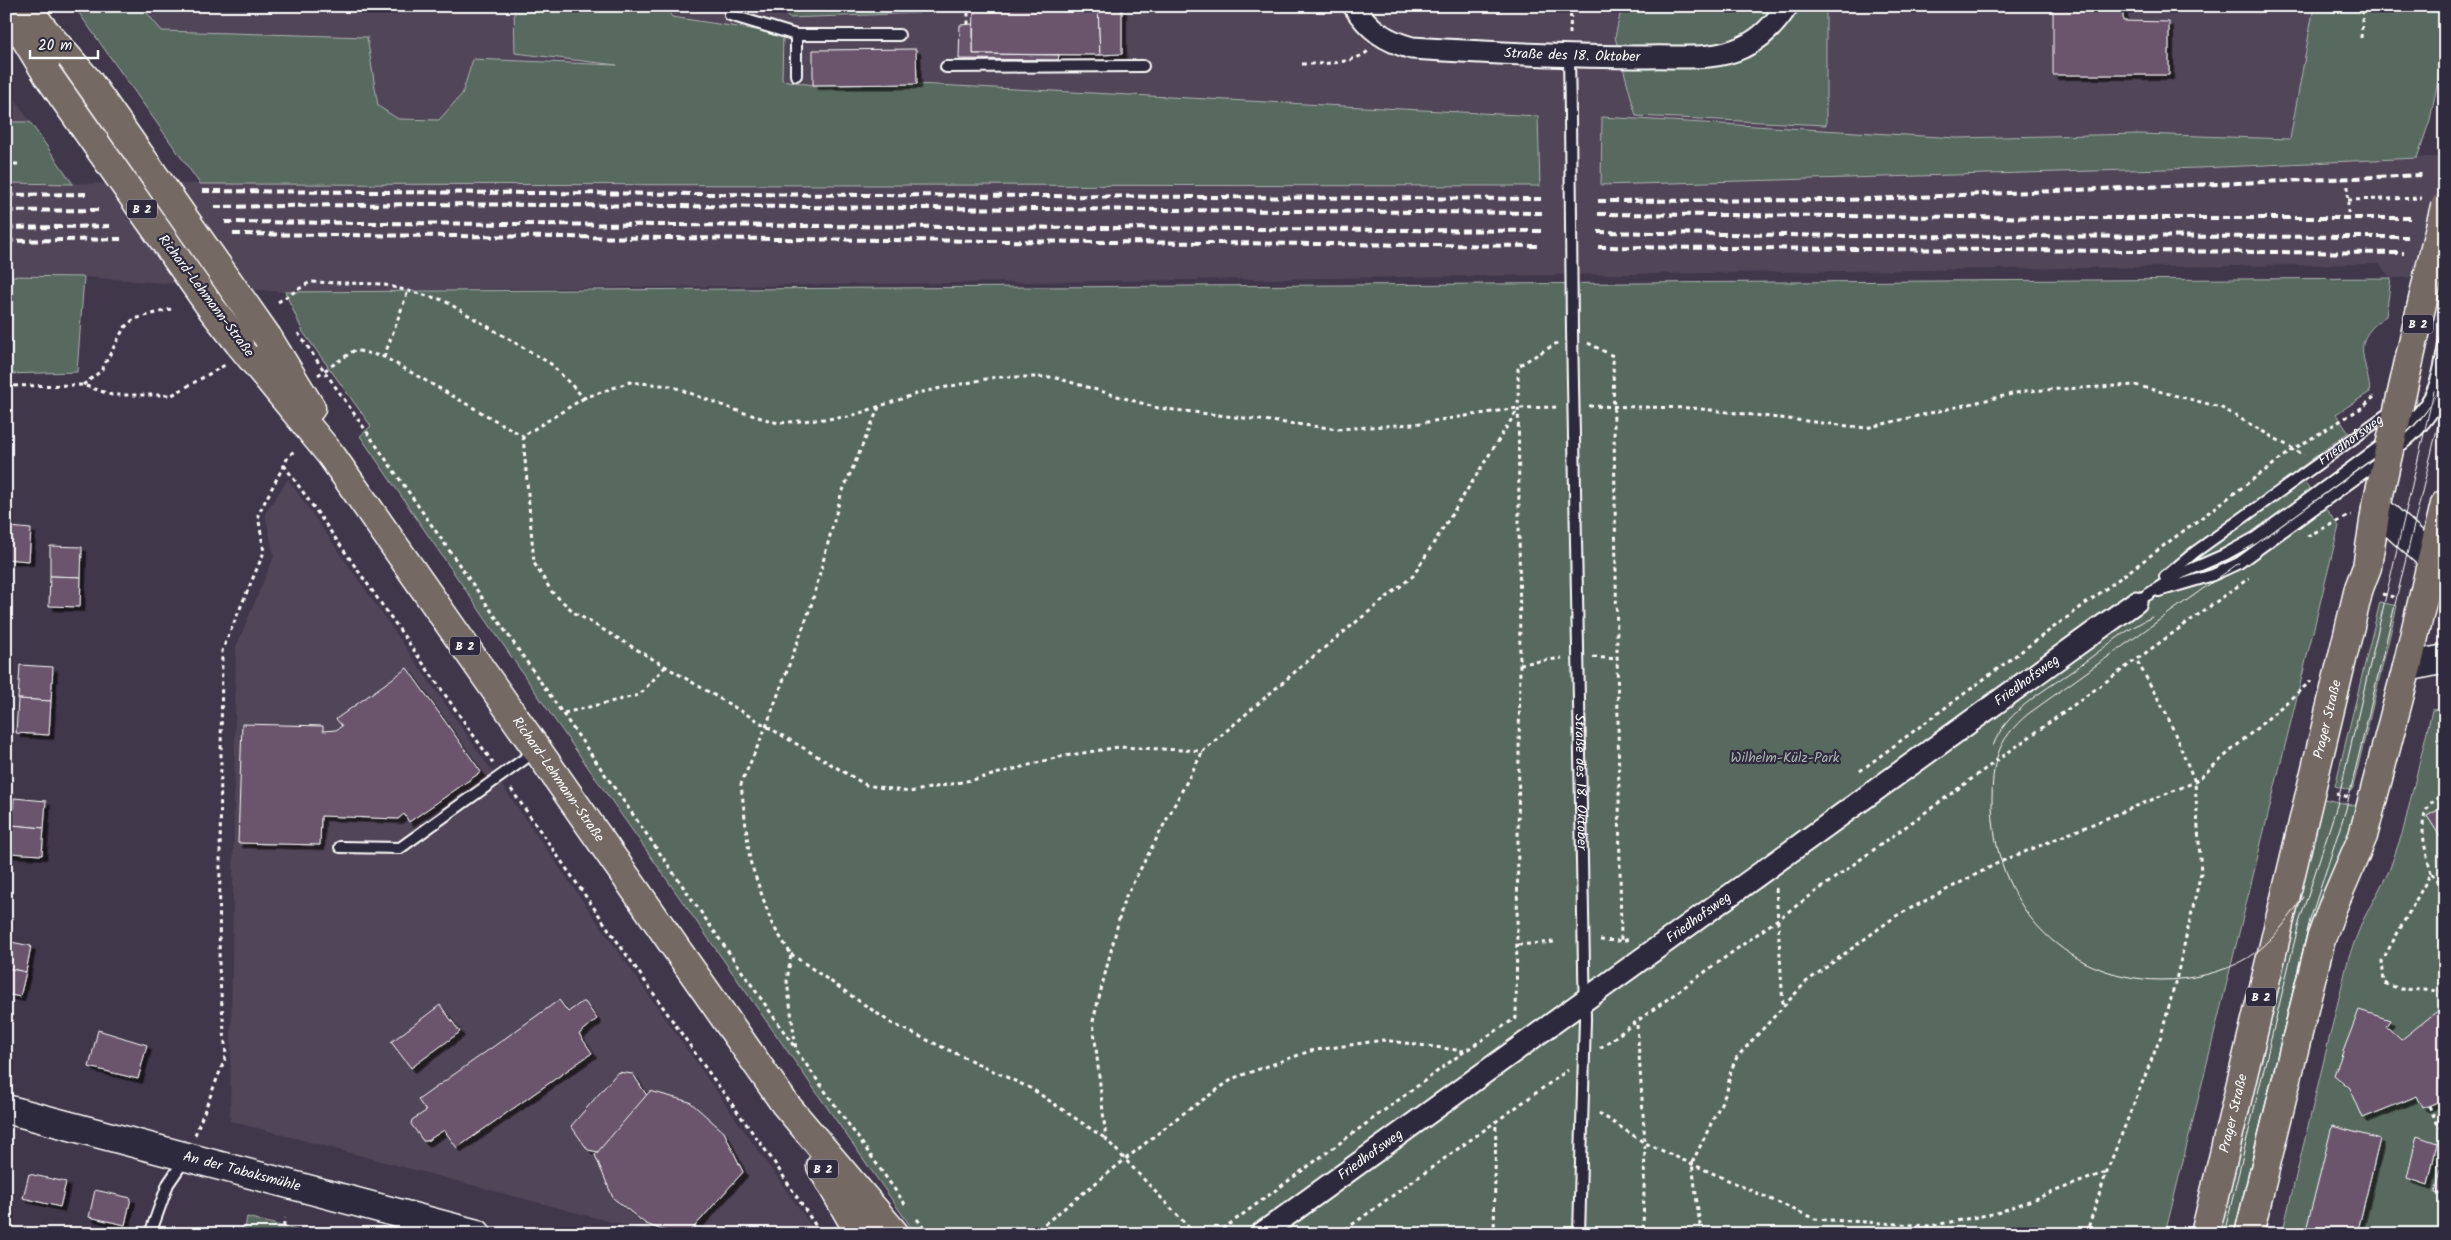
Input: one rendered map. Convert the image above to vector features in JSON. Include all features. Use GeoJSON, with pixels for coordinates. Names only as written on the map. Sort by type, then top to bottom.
{"type":"FeatureCollection","features":[{"type":"Feature","properties":{"kind":"main road","name":"Richard-Lehmann-Straße"},"geometry":{"type":"LineString","coordinates":[[14,18],[47,74],[212,309],[299,386],[321,424],[331,455]]}},
{"type":"Feature","properties":{"kind":"main road","name":"Richard-Lehmann-Straße"},"geometry":{"type":"LineString","coordinates":[[14,18],[43,29],[88,81],[280,390],[331,455],[785,1104],[860,1234]]}},
{"type":"Feature","properties":{"kind":"main road","name":"Prager Straße"},"geometry":{"type":"LineString","coordinates":[[2205,1234],[2317,759],[2359,588],[2367,567],[2364,511],[2390,446],[2388,400],[2428,277],[2445,206]]}},
{"type":"Feature","properties":{"kind":"main road"},"geometry":{"type":"LineString","coordinates":[[2249,1234],[2314,964],[2333,906],[2363,836],[2407,667],[2438,564],[2445,504]]}},
{"type":"Feature","properties":{"kind":"main road"},"geometry":{"type":"LineString","coordinates":[[2364,511],[2438,564]]}},
{"type":"Feature","properties":{"kind":"main road"},"geometry":{"type":"LineString","coordinates":[[2407,667],[2445,659]]}},
{"type":"Feature","properties":{"kind":"main road","name":"Richard-Lehmann-Straße"},"geometry":{"type":"LineString","coordinates":[[785,1104],[895,1234]]}},
{"type":"Feature","properties":{"kind":"main road","name":"An der Tabaksmühle"},"geometry":{"type":"LineString","coordinates":[[6,1109],[477,1234]]}},
{"type":"Feature","properties":{"kind":"street","name":"Straße des 18. Oktober"},"geometry":{"type":"LineString","coordinates":[[1354,6],[1372,30],[1392,43],[1412,48],[1569,57],[1713,56],[1742,48],[1759,38],[1780,17],[1787,6]]}},
{"type":"Feature","properties":{"kind":"street","name":"Friedhofsweg"},"geometry":{"type":"LineString","coordinates":[[1261,1234],[2136,602]]}},
{"type":"Feature","properties":{"kind":"lane"},"geometry":{"type":"LineString","coordinates":[[730,6],[730,15],[796,35],[899,35]]}},
{"type":"Feature","properties":{"kind":"lane"},"geometry":{"type":"LineString","coordinates":[[796,35],[796,75]]}},
{"type":"Feature","properties":{"kind":"lane","name":"Straße des 18. Oktober"},"geometry":{"type":"LineString","coordinates":[[1569,57],[1572,406],[1585,1000],[1579,1234]]}},
{"type":"Feature","properties":{"kind":"lane"},"geometry":{"type":"LineString","coordinates":[[946,67],[1142,66]]}},
{"type":"Feature","properties":{"kind":"lane"},"geometry":{"type":"LineString","coordinates":[[2390,446],[2430,398],[2437,379],[2445,339]]}},
{"type":"Feature","properties":{"kind":"lane"},"geometry":{"type":"LineString","coordinates":[[2390,446],[2426,423],[2445,388]]}},
{"type":"Feature","properties":{"kind":"lane","name":"Friedhofsweg"},"geometry":{"type":"LineString","coordinates":[[2136,602],[2195,552],[2318,464],[2388,400]]}},
{"type":"Feature","properties":{"kind":"lane","name":"Friedhofsweg"},"geometry":{"type":"LineString","coordinates":[[2136,602],[2175,585],[2220,572],[2239,563],[2390,446]]}},
{"type":"Feature","properties":{"kind":"lane","name":"Friedhofsweg"},"geometry":{"type":"LineString","coordinates":[[2136,602],[2180,574],[2224,555],[2255,538],[2390,446]]}},
{"type":"Feature","properties":{"kind":"lane"},"geometry":{"type":"LineString","coordinates":[[340,847],[400,848],[538,750]]}},
{"type":"Feature","properties":{"kind":"lane"},"geometry":{"type":"LineString","coordinates":[[785,1104],[876,1234]]}},
{"type":"Feature","properties":{"kind":"lane"},"geometry":{"type":"LineString","coordinates":[[150,1234],[168,1184],[185,1158]]}},
{"type":"Feature","properties":{"kind":"path"},"geometry":{"type":"LineString","coordinates":[[965,6],[968,8],[968,24]]}},
{"type":"Feature","properties":{"kind":"path"},"geometry":{"type":"LineString","coordinates":[[1571,6],[1571,20]]}},
{"type":"Feature","properties":{"kind":"path"},"geometry":{"type":"LineString","coordinates":[[2362,38],[2363,6]]}},
{"type":"Feature","properties":{"kind":"path"},"geometry":{"type":"LineString","coordinates":[[1302,64],[1332,63],[1363,55],[1383,37]]}},
{"type":"Feature","properties":{"kind":"path"},"geometry":{"type":"LineString","coordinates":[[6,164],[19,164]]}},
{"type":"Feature","properties":{"kind":"path"},"geometry":{"type":"LineString","coordinates":[[2348,186],[2348,213]]}},
{"type":"Feature","properties":{"kind":"path"},"geometry":{"type":"LineString","coordinates":[[2348,200],[2411,198]]}},
{"type":"Feature","properties":{"kind":"path"},"geometry":{"type":"LineString","coordinates":[[278,302],[310,282],[381,284],[443,300],[551,364],[584,398]]}},
{"type":"Feature","properties":{"kind":"path"},"geometry":{"type":"LineString","coordinates":[[384,357],[408,291]]}},
{"type":"Feature","properties":{"kind":"path"},"geometry":{"type":"LineString","coordinates":[[83,385],[101,371],[124,328],[129,323],[134,319],[171,309]]}},
{"type":"Feature","properties":{"kind":"path"},"geometry":{"type":"LineString","coordinates":[[1216,1234],[1465,1051],[1516,1018],[1520,664],[1518,366],[1572,332],[1613,356],[1612,406],[1620,941]]}},
{"type":"Feature","properties":{"kind":"path"},"geometry":{"type":"LineString","coordinates":[[298,333],[564,713],[796,1050],[910,1212],[929,1234]]}},
{"type":"Feature","properties":{"kind":"path"},"geometry":{"type":"LineString","coordinates":[[6,386],[83,385],[112,395],[172,395],[252,344]]}},
{"type":"Feature","properties":{"kind":"path"},"geometry":{"type":"LineString","coordinates":[[299,386],[324,372],[355,350],[384,357],[523,436]]}},
{"type":"Feature","properties":{"kind":"path"},"geometry":{"type":"LineString","coordinates":[[523,436],[584,398],[630,382],[671,386],[735,410],[778,423],[848,417],[922,392],[996,377],[1052,377],[1158,408],[1338,429],[1414,424],[1518,408],[1572,406],[1693,408],[1866,428],[2025,391],[2135,385],[2220,407],[2318,464]]}},
{"type":"Feature","properties":{"kind":"path"},"geometry":{"type":"LineString","coordinates":[[1858,773],[2294,449],[2363,406],[2388,400]]}},
{"type":"Feature","properties":{"kind":"path"},"geometry":{"type":"LineString","coordinates":[[879,406],[841,495],[811,606],[766,727],[741,784],[750,862],[772,924],[791,954],[891,1023],[1032,1089],[1106,1139],[1195,1234]]}},
{"type":"Feature","properties":{"kind":"path"},"geometry":{"type":"LineString","coordinates":[[1106,1139],[1093,1021],[1124,900],[1203,751],[1303,665],[1413,576],[1518,408]]}},
{"type":"Feature","properties":{"kind":"path"},"geometry":{"type":"LineString","coordinates":[[185,1158],[226,1056],[219,968],[222,652],[264,552],[258,515],[288,456],[312,433]]}},
{"type":"Feature","properties":{"kind":"path"},"geometry":{"type":"LineString","coordinates":[[523,436],[534,563],[552,592],[575,613],[866,785],[909,792],[977,779],[1059,757],[1118,747],[1203,751]]}},
{"type":"Feature","properties":{"kind":"path"},"geometry":{"type":"LineString","coordinates":[[284,464],[774,1162],[821,1234]]}},
{"type":"Feature","properties":{"kind":"path"},"geometry":{"type":"LineString","coordinates":[[2305,537],[2364,511]]}},
{"type":"Feature","properties":{"kind":"path"},"geometry":{"type":"LineString","coordinates":[[1643,1234],[1645,1143],[1636,1024],[2250,577]]}},
{"type":"Feature","properties":{"kind":"path"},"geometry":{"type":"LineString","coordinates":[[2377,592],[2404,599]]}},
{"type":"Feature","properties":{"kind":"path"},"geometry":{"type":"LineString","coordinates":[[2086,1234],[2107,1171],[2161,1036],[2201,873],[2195,782],[2168,715],[2137,661]]}},
{"type":"Feature","properties":{"kind":"path"},"geometry":{"type":"LineString","coordinates":[[564,713],[639,695],[665,667]]}},
{"type":"Feature","properties":{"kind":"path"},"geometry":{"type":"LineString","coordinates":[[1701,1234],[1692,1163],[1727,1091],[1731,1070],[1738,1057],[1806,982],[1896,916],[2000,862],[2195,782],[2317,675]]}},
{"type":"Feature","properties":{"kind":"path"},"geometry":{"type":"LineString","coordinates":[[2333,793],[2356,799]]}},
{"type":"Feature","properties":{"kind":"path"},"geometry":{"type":"LineString","coordinates":[[2445,793],[2438,796],[2427,810],[2421,828],[2431,873],[2445,888]]}},
{"type":"Feature","properties":{"kind":"path"},"geometry":{"type":"LineString","coordinates":[[2431,873],[2382,961],[2384,983],[2400,989],[2445,991]]}},
{"type":"Feature","properties":{"kind":"path"},"geometry":{"type":"LineString","coordinates":[[1778,921],[1784,1007]]}},
{"type":"Feature","properties":{"kind":"path"},"geometry":{"type":"LineString","coordinates":[[1600,940],[1620,941],[1636,938]]}},
{"type":"Feature","properties":{"kind":"path"},"geometry":{"type":"LineString","coordinates":[[1518,945],[1554,942]]}},
{"type":"Feature","properties":{"kind":"path"},"geometry":{"type":"LineString","coordinates":[[791,954],[787,981],[796,1050]]}},
{"type":"Feature","properties":{"kind":"path"},"geometry":{"type":"LineString","coordinates":[[1032,1234],[1177,1118],[1234,1078],[1310,1051],[1384,1040],[1465,1051]]}},
{"type":"Feature","properties":{"kind":"path"},"geometry":{"type":"LineString","coordinates":[[1339,1234],[1550,1083]]}},
{"type":"Feature","properties":{"kind":"path"},"geometry":{"type":"LineString","coordinates":[[1582,1102],[1645,1143],[1815,1219],[1930,1226],[1996,1213],[2107,1171]]}},
{"type":"Feature","properties":{"kind":"path"},"geometry":{"type":"LineString","coordinates":[[2429,1106],[2439,1127],[2445,1128]]}},
{"type":"Feature","properties":{"kind":"path"},"geometry":{"type":"LineString","coordinates":[[1494,1234],[1496,1120]]}},
{"type":"Feature","properties":{"kind":"path"},"geometry":{"type":"LineString","coordinates":[[282,1234],[285,1218]]}},
{"type":"Feature","properties":{"kind":"shaded area"},"geometry":{"type":"Polygon","coordinates":[[[74,6],[2445,6],[2445,46],[2430,120],[2418,157],[2445,157],[2445,276],[2391,278],[2379,264],[285,292],[84,277],[6,276],[6,183],[200,184],[74,6]]]}},
{"type":"Feature","properties":{"kind":"shaded area"},"geometry":{"type":"Polygon","coordinates":[[[6,84],[30,122],[6,122],[6,84]]]}},
{"type":"Feature","properties":{"kind":"shaded area"},"geometry":{"type":"Polygon","coordinates":[[[288,479],[817,1234],[657,1234],[230,1121],[236,647],[274,556],[265,514],[288,479]]]}},
{"type":"Feature","properties":{"kind":"green space"},"geometry":{"type":"Polygon","coordinates":[[[74,6],[141,6],[162,31],[367,37],[378,106],[398,119],[439,120],[462,94],[473,59],[617,65],[515,53],[514,6],[665,6],[672,17],[783,34],[782,80],[813,85],[917,84],[1538,116],[1540,186],[200,184],[74,6]]]}},
{"type":"Feature","properties":{"kind":"green space"},"geometry":{"type":"Polygon","coordinates":[[[778,6],[920,6],[919,13],[789,18],[778,6]]]}},
{"type":"Feature","properties":{"kind":"green space"},"geometry":{"type":"Polygon","coordinates":[[[1622,6],[1826,6],[1826,125],[1636,116],[1615,37],[1622,6]]]}},
{"type":"Feature","properties":{"kind":"green space"},"geometry":{"type":"Polygon","coordinates":[[[2314,6],[2445,6],[2445,46],[2430,120],[2417,158],[2200,168],[1601,185],[1602,117],[1957,138],[2139,134],[2290,139],[2314,6]]]}},
{"type":"Feature","properties":{"kind":"green space"},"geometry":{"type":"Polygon","coordinates":[[[6,122],[30,122],[73,184],[6,183],[6,122]]]}},
{"type":"Feature","properties":{"kind":"green space"},"geometry":{"type":"Polygon","coordinates":[[[6,276],[84,277],[77,372],[6,374],[6,276]]]}},
{"type":"Feature","properties":{"kind":"green space","name":"Wilhelm-Külz-Park"},"geometry":{"type":"Polygon","coordinates":[[[2391,278],[2386,316],[2374,326],[2363,342],[2370,392],[2336,414],[2348,432],[2296,471],[2339,526],[2165,1234],[916,1234],[552,716],[360,436],[371,426],[303,332],[285,292],[2391,278]]]}},
{"type":"Feature","properties":{"kind":"green space"},"geometry":{"type":"Polygon","coordinates":[[[2380,602],[2397,606],[2352,791],[2335,786],[2380,602]]]}},
{"type":"Feature","properties":{"kind":"green space"},"geometry":{"type":"Polygon","coordinates":[[[2442,709],[2445,714],[2445,1234],[2282,1234],[2349,956],[2363,920],[2389,871],[2403,831],[2432,710],[2442,709]]]}},
{"type":"Feature","properties":{"kind":"green space"},"geometry":{"type":"Polygon","coordinates":[[[2320,798],[2360,807],[2238,1234],[2217,1234],[2320,798]]]}},
{"type":"Feature","properties":{"kind":"green space"},"geometry":{"type":"Polygon","coordinates":[[[247,1217],[311,1234],[244,1234],[247,1217]]]}},
{"type":"Feature","properties":{"kind":"building"},"geometry":{"type":"Polygon","coordinates":[[[974,6],[1098,6],[1100,55],[973,54],[974,6]]]}},
{"type":"Feature","properties":{"kind":"building"},"geometry":{"type":"Polygon","coordinates":[[[1098,6],[1122,6],[1122,54],[1100,55],[1098,6]]]}},
{"type":"Feature","properties":{"kind":"building"},"geometry":{"type":"Polygon","coordinates":[[[2053,6],[2123,6],[2123,21],[2169,22],[2169,75],[2053,75],[2053,6]]]}},
{"type":"Feature","properties":{"kind":"building"},"geometry":{"type":"Polygon","coordinates":[[[973,24],[973,54],[1059,55],[1058,60],[959,59],[960,25],[973,24]]]}},
{"type":"Feature","properties":{"kind":"building"},"geometry":{"type":"Polygon","coordinates":[[[916,49],[917,84],[813,85],[813,50],[916,49]]]}},
{"type":"Feature","properties":{"kind":"building"},"geometry":{"type":"Polygon","coordinates":[[[9,527],[31,529],[29,561],[6,559],[9,527]]]}},
{"type":"Feature","properties":{"kind":"building"},"geometry":{"type":"Polygon","coordinates":[[[50,546],[82,547],[81,577],[50,576],[50,546]]]}},
{"type":"Feature","properties":{"kind":"building"},"geometry":{"type":"Polygon","coordinates":[[[50,576],[81,577],[80,607],[49,606],[50,576]]]}},
{"type":"Feature","properties":{"kind":"building"},"geometry":{"type":"Polygon","coordinates":[[[20,665],[53,667],[51,701],[18,699],[20,665]]]}},
{"type":"Feature","properties":{"kind":"building"},"geometry":{"type":"Polygon","coordinates":[[[407,668],[481,772],[409,822],[404,814],[398,819],[321,816],[320,845],[238,843],[242,724],[323,726],[323,731],[336,730],[342,726],[336,719],[407,668]]]}},
{"type":"Feature","properties":{"kind":"building"},"geometry":{"type":"Polygon","coordinates":[[[18,699],[51,701],[49,735],[16,733],[18,699]]]}},
{"type":"Feature","properties":{"kind":"building"},"geometry":{"type":"Polygon","coordinates":[[[14,798],[46,801],[44,828],[12,825],[14,798]]]}},
{"type":"Feature","properties":{"kind":"building"},"geometry":{"type":"Polygon","coordinates":[[[2445,806],[2445,844],[2427,816],[2445,806]]]}},
{"type":"Feature","properties":{"kind":"building"},"geometry":{"type":"Polygon","coordinates":[[[12,825],[44,828],[42,855],[9,853],[12,825]]]}},
{"type":"Feature","properties":{"kind":"building"},"geometry":{"type":"Polygon","coordinates":[[[6,941],[31,946],[26,972],[6,968],[6,941]]]}},
{"type":"Feature","properties":{"kind":"building"},"geometry":{"type":"Polygon","coordinates":[[[6,968],[26,972],[20,997],[6,994],[6,968]]]}},
{"type":"Feature","properties":{"kind":"building"},"geometry":{"type":"Polygon","coordinates":[[[559,1000],[568,1012],[582,1002],[585,1002],[597,1019],[579,1034],[592,1053],[457,1148],[444,1130],[427,1141],[423,1141],[411,1124],[412,1120],[426,1111],[418,1100],[559,1000]]]}},
{"type":"Feature","properties":{"kind":"building"},"geometry":{"type":"Polygon","coordinates":[[[440,1005],[460,1032],[411,1068],[391,1042],[440,1005]]]}},
{"type":"Feature","properties":{"kind":"building"},"geometry":{"type":"Polygon","coordinates":[[[2445,1005],[2445,1099],[2423,1108],[2417,1096],[2363,1118],[2350,1088],[2334,1075],[2359,1010],[2390,1020],[2386,1026],[2401,1040],[2445,1005]]]}},
{"type":"Feature","properties":{"kind":"building"},"geometry":{"type":"Polygon","coordinates":[[[98,1030],[147,1045],[138,1079],[89,1067],[98,1030]]]}},
{"type":"Feature","properties":{"kind":"building"},"geometry":{"type":"Polygon","coordinates":[[[618,1072],[633,1074],[649,1099],[603,1153],[588,1150],[571,1126],[618,1072]]]}},
{"type":"Feature","properties":{"kind":"building"},"geometry":{"type":"Polygon","coordinates":[[[650,1091],[690,1102],[724,1132],[743,1172],[688,1234],[673,1234],[646,1224],[613,1198],[595,1155],[650,1091]]]}},
{"type":"Feature","properties":{"kind":"building"},"geometry":{"type":"Polygon","coordinates":[[[2332,1126],[2380,1139],[2357,1234],[2305,1234],[2332,1126]]]}},
{"type":"Feature","properties":{"kind":"building"},"geometry":{"type":"Polygon","coordinates":[[[2417,1136],[2437,1143],[2428,1185],[2407,1178],[2417,1136]]]}},
{"type":"Feature","properties":{"kind":"building"},"geometry":{"type":"Polygon","coordinates":[[[2445,1154],[2445,1196],[2435,1193],[2445,1154]]]}},
{"type":"Feature","properties":{"kind":"building"},"geometry":{"type":"Polygon","coordinates":[[[29,1174],[66,1182],[60,1207],[23,1198],[29,1174]]]}},
{"type":"Feature","properties":{"kind":"building"},"geometry":{"type":"Polygon","coordinates":[[[95,1190],[131,1198],[125,1225],[89,1217],[95,1190]]]}},
{"type":"Feature","properties":{"kind":"tram line"},"geometry":{"type":"LineString","coordinates":[[2224,1234],[2299,923],[2337,805],[2434,391]]}},
{"type":"Feature","properties":{"kind":"tram line"},"geometry":{"type":"LineString","coordinates":[[2234,1234],[2310,920],[2346,809],[2445,396]]}},
{"type":"Feature","properties":{"kind":"tram line"},"geometry":{"type":"LineString","coordinates":[[2239,563],[2028,714],[2017,724],[2003,744],[1995,765],[1992,804],[1996,839],[2005,872],[2020,902],[2039,928],[2064,949],[2092,966],[2125,976],[2161,980],[2183,979],[2206,975],[2228,968],[2248,958],[2272,939],[2303,897]]}},
{"type":"Feature","properties":{"kind":"tram line"},"geometry":{"type":"LineString","coordinates":[[1993,746],[1999,733],[2008,721],[2030,700],[2124,633],[2152,617]]}},
{"type":"Feature","properties":{"kind":"railway"},"geometry":{"type":"LineString","coordinates":[[1598,201],[1847,200],[2422,175]]}},
{"type":"Feature","properties":{"kind":"railway"},"geometry":{"type":"LineString","coordinates":[[202,191],[1541,199]]}},
{"type":"Feature","properties":{"kind":"railway"},"geometry":{"type":"LineString","coordinates":[[6,195],[89,194]]}},
{"type":"Feature","properties":{"kind":"railway"},"geometry":{"type":"LineString","coordinates":[[214,207],[423,204],[1542,213]]}},
{"type":"Feature","properties":{"kind":"railway"},"geometry":{"type":"LineString","coordinates":[[6,211],[100,210]]}},
{"type":"Feature","properties":{"kind":"railway"},"geometry":{"type":"LineString","coordinates":[[1598,214],[2083,218],[2412,218]]}},
{"type":"Feature","properties":{"kind":"railway"},"geometry":{"type":"LineString","coordinates":[[225,222],[1541,231]]}},
{"type":"Feature","properties":{"kind":"railway"},"geometry":{"type":"LineString","coordinates":[[6,228],[112,226]]}},
{"type":"Feature","properties":{"kind":"railway"},"geometry":{"type":"LineString","coordinates":[[1598,232],[1847,236],[2408,237]]}},
{"type":"Feature","properties":{"kind":"railway"},"geometry":{"type":"LineString","coordinates":[[233,234],[1540,246]]}},
{"type":"Feature","properties":{"kind":"railway"},"geometry":{"type":"LineString","coordinates":[[6,241],[121,239]]}},
{"type":"Feature","properties":{"kind":"railway"},"geometry":{"type":"LineString","coordinates":[[1598,247],[2404,253]]}}]}
